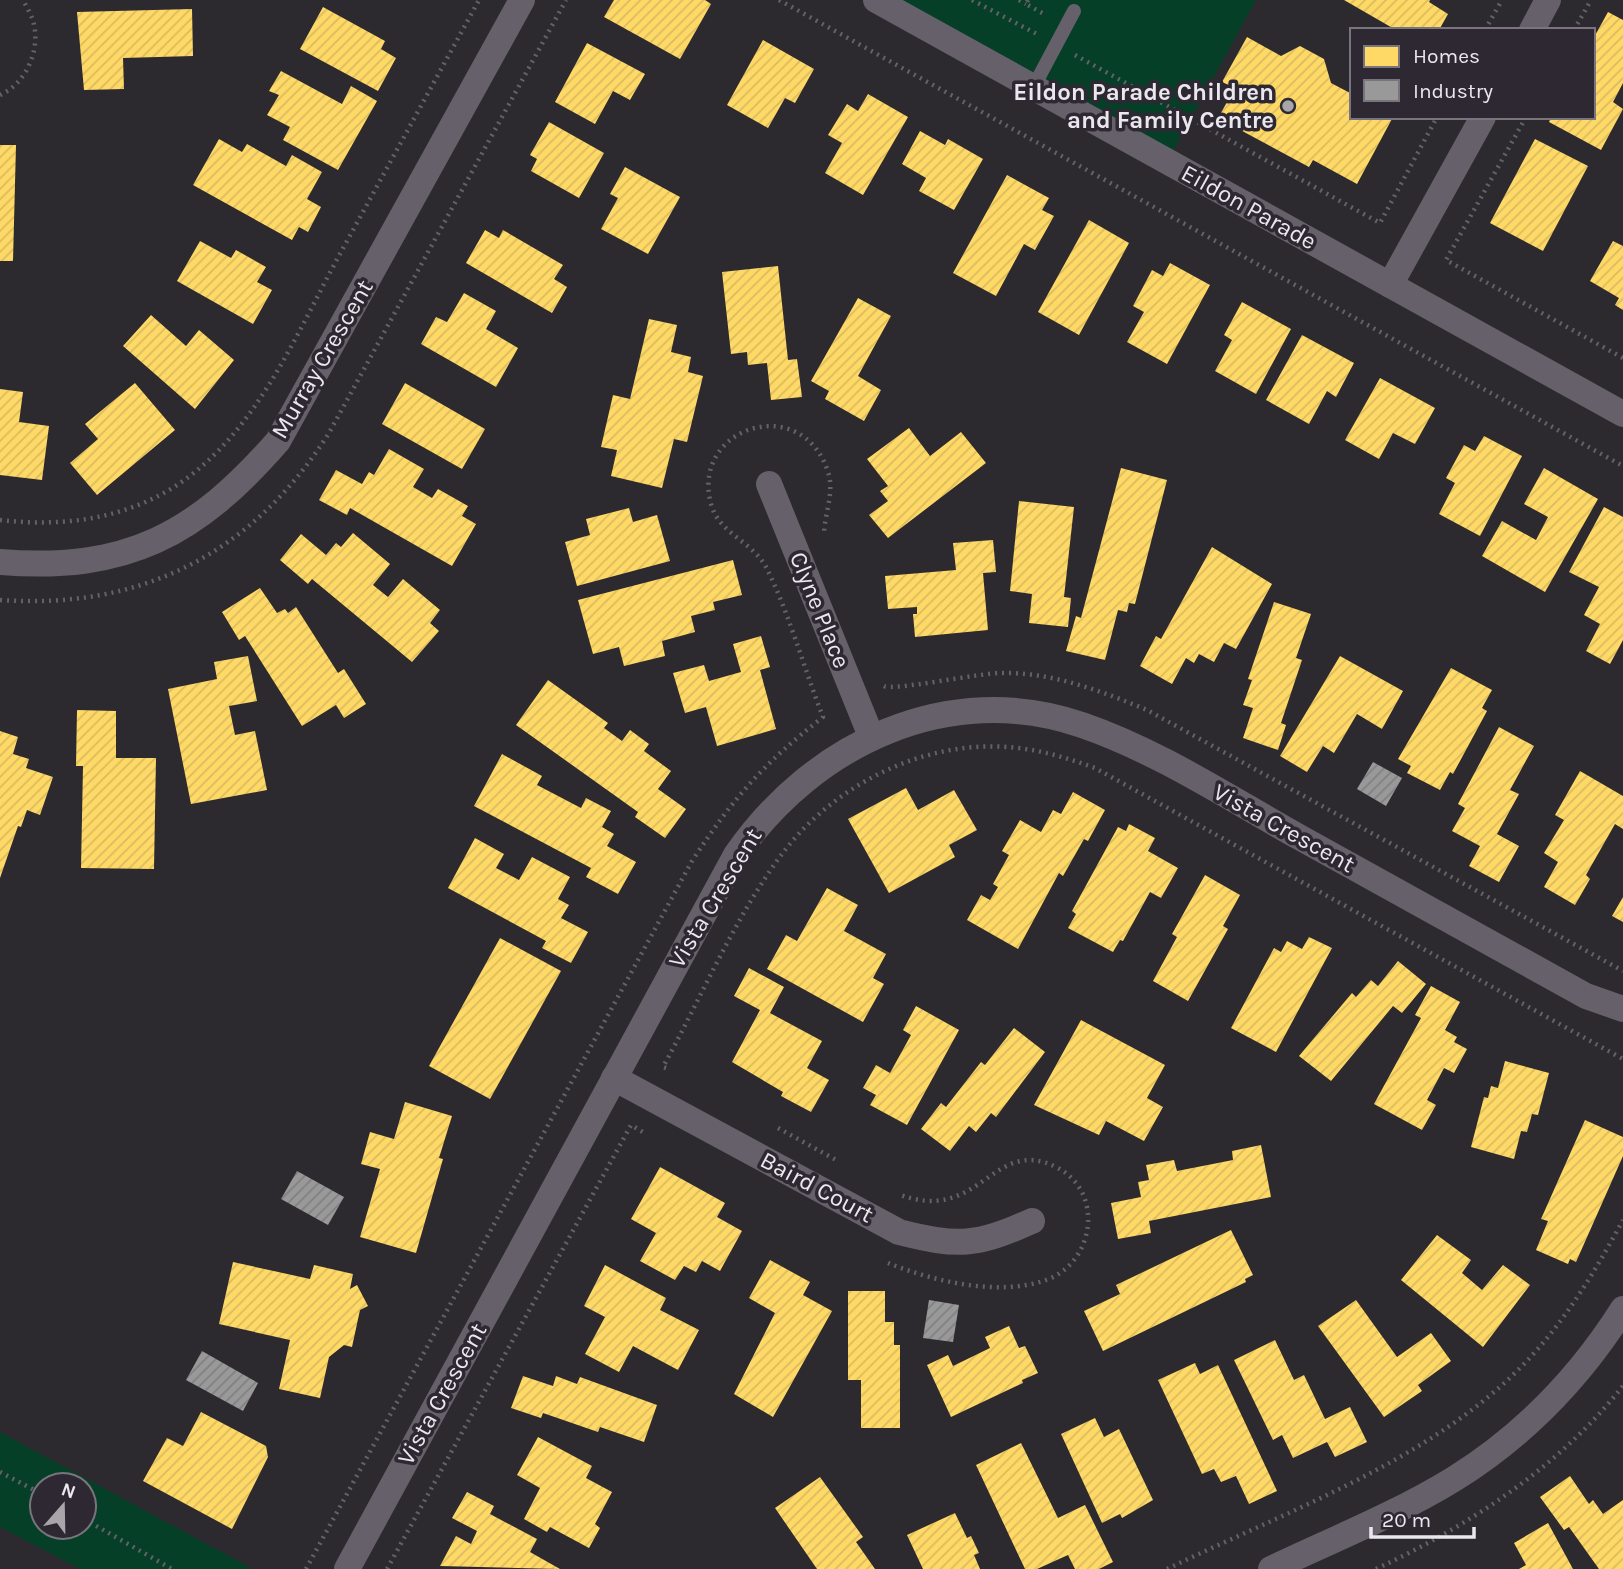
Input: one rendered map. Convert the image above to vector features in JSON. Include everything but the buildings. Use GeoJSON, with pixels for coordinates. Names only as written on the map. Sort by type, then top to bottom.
{"type":"FeatureCollection","features":[{"type":"Feature","properties":{"kind":"street","name":"Murray Crescent"},"geometry":{"type":"LineString","coordinates":[[0,562],[74,563],[112,556],[155,541],[197,519],[247,475],[278,441],[522,0]]}},
{"type":"Feature","properties":{"kind":"street","name":"Eildon Parade"},"geometry":{"type":"LineString","coordinates":[[876,0],[1623,414]]}},
{"type":"Feature","properties":{"kind":"street"},"geometry":{"type":"LineString","coordinates":[[1533,28],[1548,0]]}},
{"type":"Feature","properties":{"kind":"street"},"geometry":{"type":"LineString","coordinates":[[1390,285],[1482,119]]}},
{"type":"Feature","properties":{"kind":"street","name":"Clyne Place"},"geometry":{"type":"LineString","coordinates":[[769,484],[871,736]]}},
{"type":"Feature","properties":{"kind":"street","name":"Vista Crescent"},"geometry":{"type":"LineString","coordinates":[[346,1569],[724,875],[759,822],[796,786],[828,761],[871,736],[916,721],[960,713],[1013,711],[1080,724],[1156,758],[1586,996],[1623,1025]]}},
{"type":"Feature","properties":{"kind":"street","name":"Vista Crescent"},"geometry":{"type":"LineString","coordinates":[[1586,996],[1623,1009]]}},
{"type":"Feature","properties":{"kind":"street","name":"Baird Court"},"geometry":{"type":"LineString","coordinates":[[614,1078],[899,1232],[935,1241],[966,1244],[999,1236],[1032,1221]]}},
{"type":"Feature","properties":{"kind":"street"},"geometry":{"type":"LineString","coordinates":[[1271,1569],[1453,1479],[1498,1448],[1544,1410],[1591,1354],[1623,1309]]}},
{"type":"Feature","properties":{"kind":"lane"},"geometry":{"type":"LineString","coordinates":[[1033,88],[1074,11]]}},
{"type":"Feature","properties":{"kind":"path"},"geometry":{"type":"LineString","coordinates":[[0,95],[19,80],[34,54],[34,23],[23,0]]}},
{"type":"Feature","properties":{"kind":"path"},"geometry":{"type":"LineString","coordinates":[[0,520],[27,523],[89,520],[135,508],[175,486],[248,418],[478,0]]}},
{"type":"Feature","properties":{"kind":"path"},"geometry":{"type":"LineString","coordinates":[[779,0],[1623,466]]}},
{"type":"Feature","properties":{"kind":"path"},"geometry":{"type":"LineString","coordinates":[[972,0],[1380,223],[1436,119]]}},
{"type":"Feature","properties":{"kind":"path"},"geometry":{"type":"LineString","coordinates":[[1018,0],[1026,4]]}},
{"type":"Feature","properties":{"kind":"path"},"geometry":{"type":"LineString","coordinates":[[1486,28],[1502,0]]}},
{"type":"Feature","properties":{"kind":"path"},"geometry":{"type":"LineString","coordinates":[[1575,28],[1591,0]]}},
{"type":"Feature","properties":{"kind":"path"},"geometry":{"type":"LineString","coordinates":[[1525,119],[1447,260],[1623,358]]}},
{"type":"Feature","properties":{"kind":"path"},"geometry":{"type":"LineString","coordinates":[[663,1067],[764,880],[799,834],[847,792],[878,774],[933,754],[990,746],[1041,751],[1095,768],[1623,1059]]}},
{"type":"Feature","properties":{"kind":"path"},"geometry":{"type":"LineString","coordinates":[[387,1569],[631,1125]]}},
{"type":"Feature","properties":{"kind":"path"},"geometry":{"type":"LineString","coordinates":[[1167,1569],[1410,1452],[1464,1416],[1516,1371],[1558,1325],[1576,1301],[1623,1220]]}},
{"type":"Feature","properties":{"kind":"path"},"geometry":{"type":"LineString","coordinates":[[1376,1569],[1465,1523],[1519,1487],[1569,1445],[1623,1386]]}},
{"type":"Feature","properties":{"kind":"path"},"geometry":{"type":"LineString","coordinates":[[0,1472],[28,1487]]}},
{"type":"Feature","properties":{"kind":"path"},"geometry":{"type":"LineString","coordinates":[[98,1527],[172,1569]]}},
{"type":"Feature","properties":{"kind":"green space"},"geometry":{"type":"Polygon","coordinates":[[[876,0],[1256,0],[1167,162],[876,0]]]}},
{"type":"Feature","properties":{"kind":"green space"},"geometry":{"type":"Polygon","coordinates":[[[0,1432],[72,1471],[28,1471],[28,1541],[98,1541],[98,1485],[253,1569],[80,1569],[0,1527],[0,1432]]]}},
{"type":"Feature","properties":{"kind":"place","name":"Eildon Parade Children and Family Centre"},"geometry":{"type":"Point","coordinates":[1288,106]}}]}
